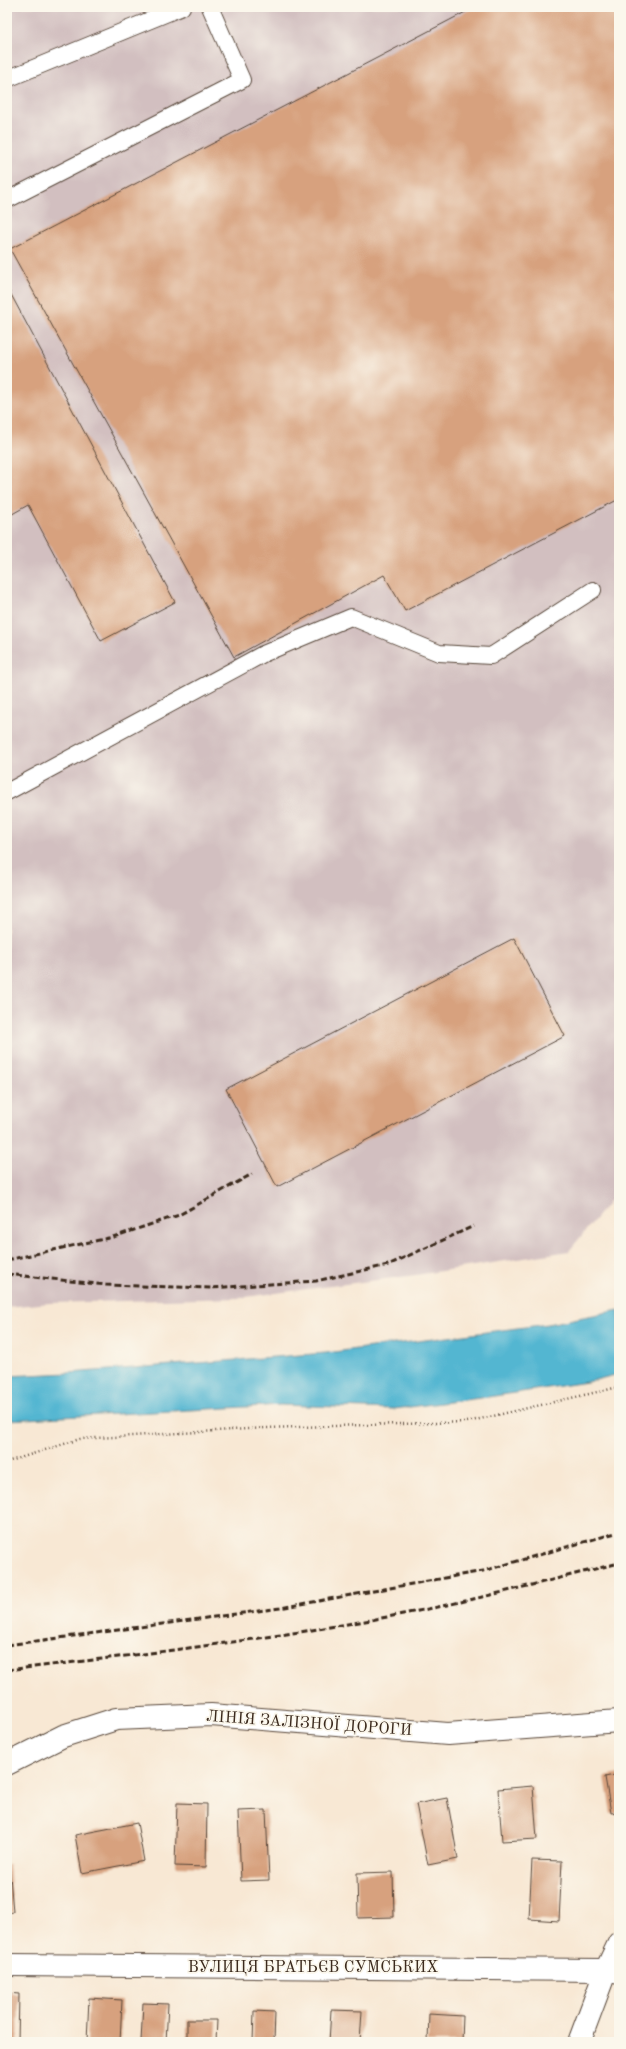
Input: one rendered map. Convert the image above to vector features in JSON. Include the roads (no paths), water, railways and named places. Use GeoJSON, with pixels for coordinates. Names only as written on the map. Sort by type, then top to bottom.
{"type":"FeatureCollection","features":[{"type":"Feature","properties":{"kind":"street","name":"ЛІНІЯ ЗАЛІЗНОЇ ДОРОГИ"},"geometry":{"type":"LineString","coordinates":[[7,1764],[63,1736],[116,1719],[211,1715],[448,1734],[619,1721]]}},
{"type":"Feature","properties":{"kind":"street"},"geometry":{"type":"LineString","coordinates":[[579,2042],[612,1972],[619,1943]]}},
{"type":"Feature","properties":{"kind":"street","name":"ВУЛИЦЯ БРАТЬЄВ СУМСЬКИХ"},"geometry":{"type":"LineString","coordinates":[[7,1965],[612,1972]]}},
{"type":"Feature","properties":{"kind":"lane"},"geometry":{"type":"LineString","coordinates":[[7,79],[182,7]]}},
{"type":"Feature","properties":{"kind":"lane"},"geometry":{"type":"LineString","coordinates":[[7,200],[242,80],[210,7]]}},
{"type":"Feature","properties":{"kind":"lane"},"geometry":{"type":"LineString","coordinates":[[7,792],[263,654],[351,617],[439,653],[491,656],[593,590]]}},
{"type":"Feature","properties":{"kind":"water"},"geometry":{"type":"Polygon","coordinates":[[[619,1310],[619,1374],[587,1382],[394,1409],[281,1405],[7,1420],[7,1376],[69,1373],[326,1353],[548,1324],[619,1310]]]}},
{"type":"Feature","properties":{"kind":"railway"},"geometry":{"type":"LineString","coordinates":[[7,1260],[113,1237],[179,1215],[252,1174]]}},
{"type":"Feature","properties":{"kind":"railway"},"geometry":{"type":"LineString","coordinates":[[7,1274],[106,1285],[211,1288],[316,1281],[388,1265],[474,1226]]}},
{"type":"Feature","properties":{"kind":"railway"},"geometry":{"type":"LineString","coordinates":[[7,1645],[280,1608],[483,1571],[619,1532]]}},
{"type":"Feature","properties":{"kind":"railway"},"geometry":{"type":"LineString","coordinates":[[7,1670],[205,1646],[354,1623],[457,1603],[619,1563]]}}]}
